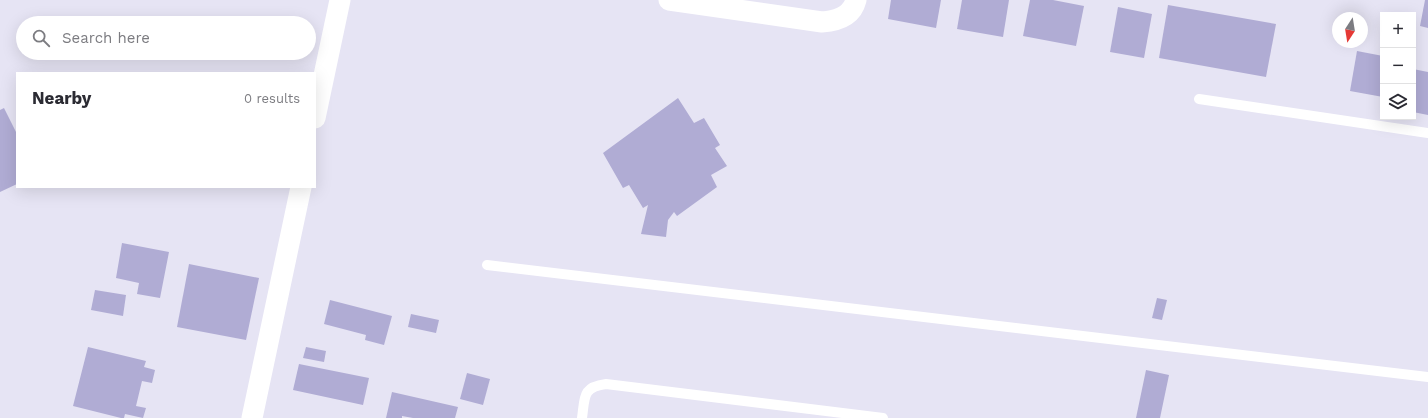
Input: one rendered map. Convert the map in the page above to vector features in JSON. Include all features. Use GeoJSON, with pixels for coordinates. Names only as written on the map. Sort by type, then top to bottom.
{"type":"FeatureCollection","features":[{"type":"Feature","properties":{"kind":"street"},"geometry":{"type":"LineString","coordinates":[[316,113],[340,0]]}},
{"type":"Feature","properties":{"kind":"street"},"geometry":{"type":"LineString","coordinates":[[670,0],[822,22],[835,21],[846,16],[856,0]]}},
{"type":"Feature","properties":{"kind":"street"},"geometry":{"type":"LineString","coordinates":[[252,418],[301,188]]}},
{"type":"Feature","properties":{"kind":"lane"},"geometry":{"type":"LineString","coordinates":[[1199,98],[1428,133]]}},
{"type":"Feature","properties":{"kind":"lane"},"geometry":{"type":"LineString","coordinates":[[487,265],[1428,377]]}},
{"type":"Feature","properties":{"kind":"lane"},"geometry":{"type":"LineString","coordinates":[[582,418],[585,397],[589,388],[595,385],[606,384],[882,418]]}},
{"type":"Feature","properties":{"kind":"building"},"geometry":{"type":"Polygon","coordinates":[[[891,0],[941,0],[936,28],[888,19],[891,0]]]}},
{"type":"Feature","properties":{"kind":"building"},"geometry":{"type":"Polygon","coordinates":[[[962,0],[1009,0],[1003,37],[957,29],[962,0]]]}},
{"type":"Feature","properties":{"kind":"building"},"geometry":{"type":"Polygon","coordinates":[[[1030,0],[1053,0],[1084,6],[1076,46],[1023,36],[1030,0]]]}},
{"type":"Feature","properties":{"kind":"building"},"geometry":{"type":"Polygon","coordinates":[[[1425,0],[1428,0],[1428,28],[1420,26],[1425,0]]]}},
{"type":"Feature","properties":{"kind":"building"},"geometry":{"type":"Polygon","coordinates":[[[1168,5],[1276,24],[1266,77],[1159,58],[1168,5]]]}},
{"type":"Feature","properties":{"kind":"building"},"geometry":{"type":"Polygon","coordinates":[[[1118,7],[1152,14],[1144,58],[1110,52],[1118,7]]]}},
{"type":"Feature","properties":{"kind":"building"},"geometry":{"type":"Polygon","coordinates":[[[1357,51],[1380,55],[1380,96],[1350,91],[1357,51]]]}},
{"type":"Feature","properties":{"kind":"building"},"geometry":{"type":"Polygon","coordinates":[[[1416,70],[1428,72],[1428,115],[1416,113],[1416,70]]]}},
{"type":"Feature","properties":{"kind":"building"},"geometry":{"type":"Polygon","coordinates":[[[678,98],[694,123],[704,118],[720,145],[715,148],[727,166],[711,175],[717,187],[677,216],[674,212],[668,220],[666,237],[641,234],[648,205],[643,208],[629,185],[623,188],[603,153],[678,98]]]}},
{"type":"Feature","properties":{"kind":"building"},"geometry":{"type":"Polygon","coordinates":[[[4,108],[16,132],[16,184],[0,192],[0,110],[4,108]]]}},
{"type":"Feature","properties":{"kind":"building"},"geometry":{"type":"Polygon","coordinates":[[[122,243],[169,252],[160,298],[137,294],[139,283],[116,278],[122,243]]]}},
{"type":"Feature","properties":{"kind":"building"},"geometry":{"type":"Polygon","coordinates":[[[189,264],[259,278],[246,340],[177,327],[189,264]]]}},
{"type":"Feature","properties":{"kind":"building"},"geometry":{"type":"Polygon","coordinates":[[[95,290],[126,295],[123,316],[91,310],[95,290]]]}},
{"type":"Feature","properties":{"kind":"building"},"geometry":{"type":"Polygon","coordinates":[[[1157,298],[1167,300],[1162,320],[1152,318],[1157,298]]]}},
{"type":"Feature","properties":{"kind":"building"},"geometry":{"type":"Polygon","coordinates":[[[330,300],[392,316],[384,345],[365,340],[366,335],[324,324],[330,300]]]}},
{"type":"Feature","properties":{"kind":"building"},"geometry":{"type":"Polygon","coordinates":[[[411,314],[439,320],[436,333],[408,327],[411,314]]]}},
{"type":"Feature","properties":{"kind":"building"},"geometry":{"type":"Polygon","coordinates":[[[88,347],[146,361],[144,367],[155,370],[152,383],[142,381],[136,406],[146,408],[143,418],[125,414],[124,418],[121,418],[73,406],[88,347]]]}},
{"type":"Feature","properties":{"kind":"building"},"geometry":{"type":"Polygon","coordinates":[[[306,347],[326,351],[324,362],[303,358],[306,347]]]}},
{"type":"Feature","properties":{"kind":"building"},"geometry":{"type":"Polygon","coordinates":[[[299,364],[369,378],[363,405],[293,390],[299,364]]]}},
{"type":"Feature","properties":{"kind":"building"},"geometry":{"type":"Polygon","coordinates":[[[1146,370],[1169,375],[1160,418],[1136,418],[1146,370]]]}},
{"type":"Feature","properties":{"kind":"building"},"geometry":{"type":"Polygon","coordinates":[[[467,373],[490,379],[483,405],[460,399],[467,373]]]}},
{"type":"Feature","properties":{"kind":"building"},"geometry":{"type":"Polygon","coordinates":[[[392,392],[458,407],[455,418],[413,418],[402,416],[402,418],[386,418],[392,392]]]}}]}
